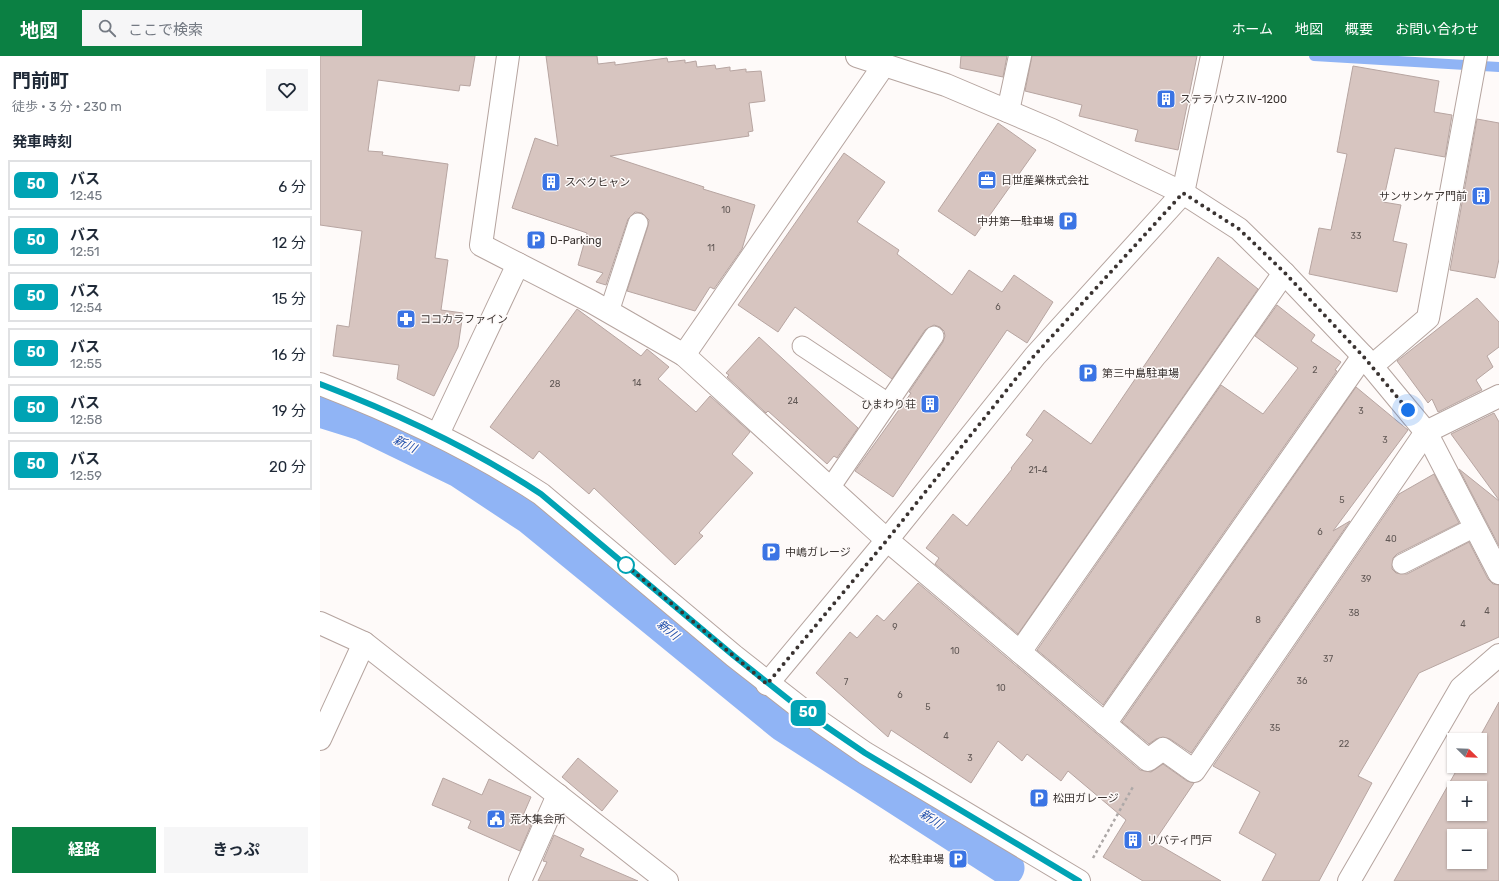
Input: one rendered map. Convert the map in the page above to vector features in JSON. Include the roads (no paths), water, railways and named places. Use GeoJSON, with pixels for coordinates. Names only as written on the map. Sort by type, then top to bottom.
{"type":"FeatureCollection","features":[{"type":"Feature","properties":{"kind":"street"},"geometry":{"type":"LineString","coordinates":[[508,56],[481,245],[609,312],[684,355],[887,540],[1148,760],[1163,749],[1194,770],[1426,432],[1499,396]]}},
{"type":"Feature","properties":{"kind":"street"},"geometry":{"type":"LineString","coordinates":[[857,56],[946,85],[1052,130],[1183,193],[1239,229],[1284,272],[1368,361],[1426,432],[1499,573]]}},
{"type":"Feature","properties":{"kind":"street"},"geometry":{"type":"LineString","coordinates":[[1008,111],[1020,56]]}},
{"type":"Feature","properties":{"kind":"street"},"geometry":{"type":"LineString","coordinates":[[767,684],[887,540],[1034,356],[1183,193],[1212,56]]}},
{"type":"Feature","properties":{"kind":"street"},"geometry":{"type":"LineString","coordinates":[[1105,724],[1368,361],[1428,318],[1475,62]]}},
{"type":"Feature","properties":{"kind":"street"},"geometry":{"type":"LineString","coordinates":[[684,355],[884,65]]}},
{"type":"Feature","properties":{"kind":"street"},"geometry":{"type":"LineString","coordinates":[[438,434],[518,264]]}},
{"type":"Feature","properties":{"kind":"street"},"geometry":{"type":"LineString","coordinates":[[1020,652],[1284,272]]}},
{"type":"Feature","properties":{"kind":"street"},"geometry":{"type":"LineString","coordinates":[[320,384],[384,409],[438,434],[507,471],[541,494],[767,684],[865,753],[1057,875],[1079,881]]}},
{"type":"Feature","properties":{"kind":"street"},"geometry":{"type":"LineString","coordinates":[[320,623],[364,643],[667,881]]}},
{"type":"Feature","properties":{"kind":"street"},"geometry":{"type":"LineString","coordinates":[[320,738],[364,643]]}},
{"type":"Feature","properties":{"kind":"street"},"geometry":{"type":"LineString","coordinates":[[1349,881],[1461,688],[1499,655]]}},
{"type":"Feature","properties":{"kind":"street"},"geometry":{"type":"LineString","coordinates":[[520,881],[558,795]]}},
{"type":"Feature","properties":{"kind":"lane"},"geometry":{"type":"LineString","coordinates":[[609,312],[638,223]]}},
{"type":"Feature","properties":{"kind":"lane"},"geometry":{"type":"LineString","coordinates":[[830,488],[934,336]]}},
{"type":"Feature","properties":{"kind":"lane"},"geometry":{"type":"LineString","coordinates":[[802,346],[888,403]]}},
{"type":"Feature","properties":{"kind":"lane"},"geometry":{"type":"LineString","coordinates":[[1402,564],[1475,527]]}},
{"type":"Feature","properties":{"kind":"waterway"},"geometry":{"type":"LineString","coordinates":[[1314,56],[1499,67]]}},
{"type":"Feature","properties":{"kind":"waterway","name":"新川"},"geometry":{"type":"LineString","coordinates":[[320,410],[362,423],[459,470],[530,517],[783,724],[1007,868]]}},
{"type":"Feature","properties":{"kind":"place","name":"ステラハウスⅣ-1200"},"geometry":{"type":"Point","coordinates":[1166,99]}},
{"type":"Feature","properties":{"kind":"place","name":"日世産業株式会社"},"geometry":{"type":"Point","coordinates":[987,180]}},
{"type":"Feature","properties":{"kind":"place","name":"スベクヒャン"},"geometry":{"type":"Point","coordinates":[551,182]}},
{"type":"Feature","properties":{"kind":"place","name":"サンサンケア門前"},"geometry":{"type":"Point","coordinates":[1481,196]}},
{"type":"Feature","properties":{"kind":"place","name":"中井第一駐車場"},"geometry":{"type":"Point","coordinates":[1068,221]}},
{"type":"Feature","properties":{"kind":"place","name":"D-Parking"},"geometry":{"type":"Point","coordinates":[536,240]}},
{"type":"Feature","properties":{"kind":"place","name":"ココカラファイン"},"geometry":{"type":"Point","coordinates":[406,319]}},
{"type":"Feature","properties":{"kind":"place","name":"第三中島駐車場"},"geometry":{"type":"Point","coordinates":[1088,373]}},
{"type":"Feature","properties":{"kind":"place","name":"ひまわり荘"},"geometry":{"type":"Point","coordinates":[930,404]}},
{"type":"Feature","properties":{"kind":"place","name":"中嶋ガレージ"},"geometry":{"type":"Point","coordinates":[771,552]}},
{"type":"Feature","properties":{"kind":"place","name":"松田ガレージ"},"geometry":{"type":"Point","coordinates":[1039,798]}},
{"type":"Feature","properties":{"kind":"place","name":"荒木集会所"},"geometry":{"type":"Point","coordinates":[496,819]}},
{"type":"Feature","properties":{"kind":"place","name":"リバティ門戸"},"geometry":{"type":"Point","coordinates":[1133,840]}},
{"type":"Feature","properties":{"kind":"place","name":"松本駐車場"},"geometry":{"type":"Point","coordinates":[958,859]}}]}
